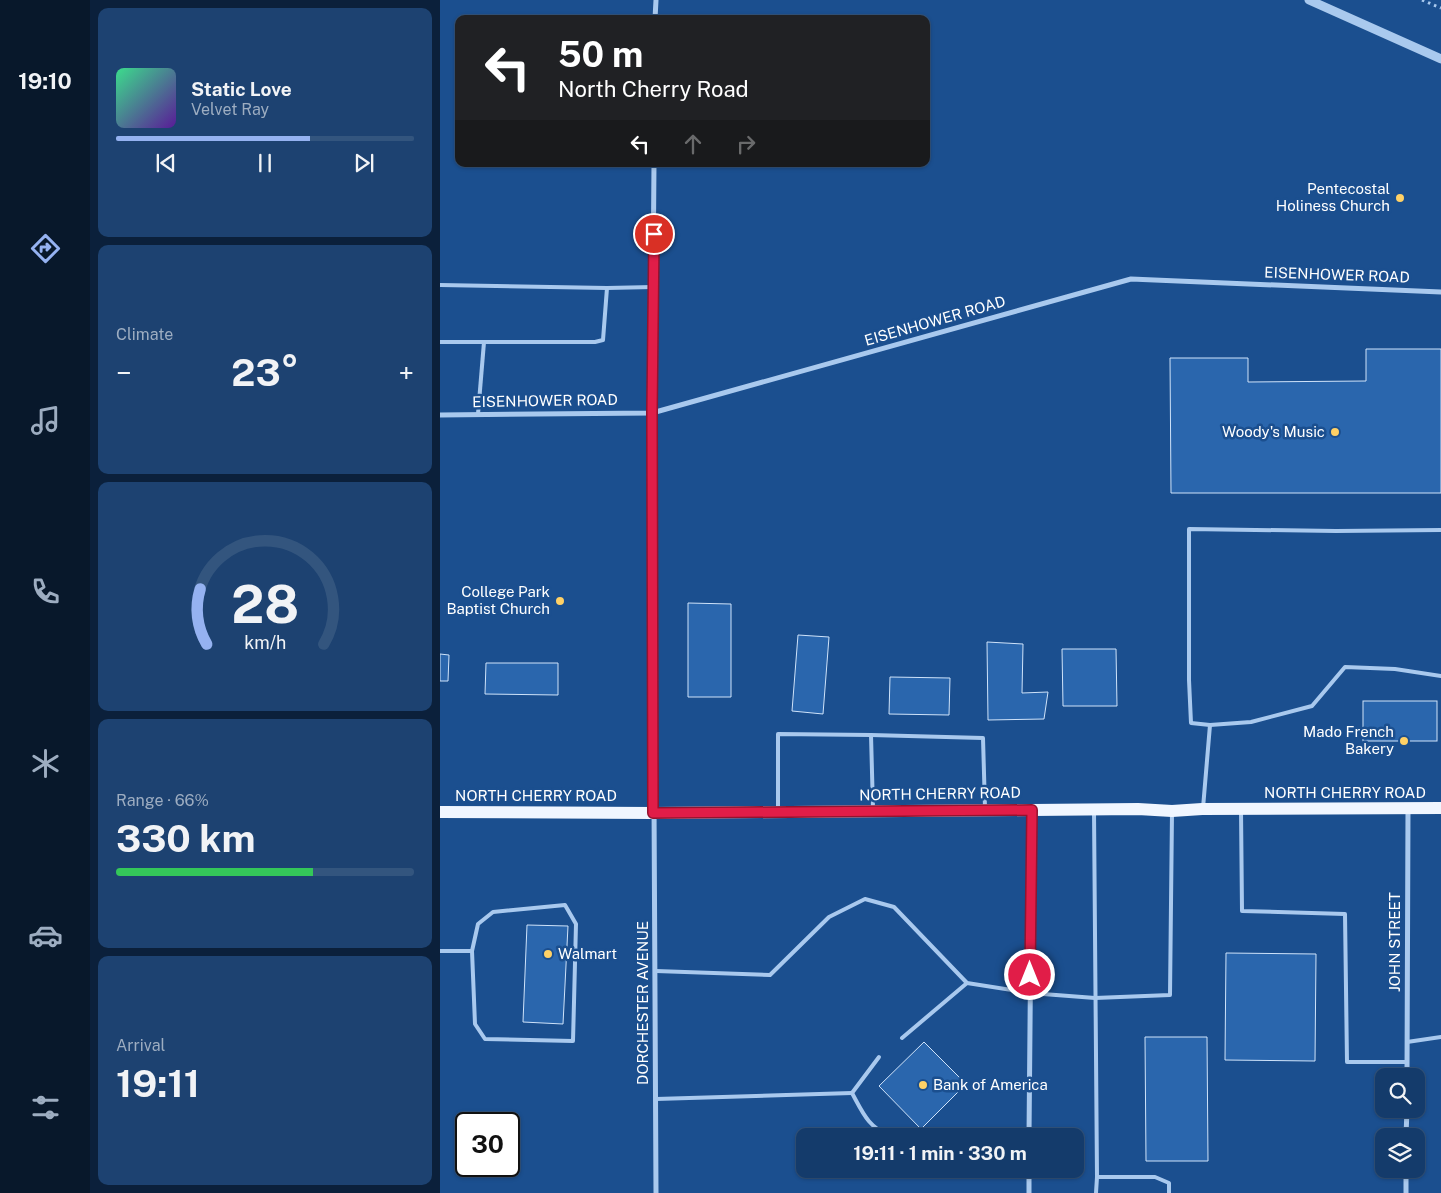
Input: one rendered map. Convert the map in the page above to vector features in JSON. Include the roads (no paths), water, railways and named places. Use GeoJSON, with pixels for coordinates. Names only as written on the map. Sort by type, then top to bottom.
{"type":"FeatureCollection","features":[{"type":"Feature","properties":{"kind":"main road","name":"NORTH CHERRY ROAD"},"geometry":{"type":"LineString","coordinates":[[440,812],[1172,811],[1202,809],[1441,808]]}},
{"type":"Feature","properties":{"kind":"street"},"geometry":{"type":"LineString","coordinates":[[656,0],[656,15]]}},
{"type":"Feature","properties":{"kind":"street"},"geometry":{"type":"LineString","coordinates":[[1309,0],[1441,59]]}},
{"type":"Feature","properties":{"kind":"street","name":"DORCHESTER AVENUE"},"geometry":{"type":"LineString","coordinates":[[654,167],[652,412],[656,1193]]}},
{"type":"Feature","properties":{"kind":"street","name":"EISENHOWER ROAD"},"geometry":{"type":"LineString","coordinates":[[440,415],[652,412],[1131,279],[1441,292]]}},
{"type":"Feature","properties":{"kind":"street","name":"JOHN STREET"},"geometry":{"type":"LineString","coordinates":[[1407,1068],[1408,808]]}},
{"type":"Feature","properties":{"kind":"street"},"geometry":{"type":"LineString","coordinates":[[1030,1128],[1032,810]]}},
{"type":"Feature","properties":{"kind":"street"},"geometry":{"type":"LineString","coordinates":[[1029,1178],[1029,1193]]}},
{"type":"Feature","properties":{"kind":"street"},"geometry":{"type":"LineString","coordinates":[[1406,1178],[1406,1193]]}},
{"type":"Feature","properties":{"kind":"lane"},"geometry":{"type":"LineString","coordinates":[[440,285],[653,287]]}},
{"type":"Feature","properties":{"kind":"lane"},"geometry":{"type":"LineString","coordinates":[[440,342],[595,342],[603,340],[607,288]]}},
{"type":"Feature","properties":{"kind":"lane"},"geometry":{"type":"LineString","coordinates":[[478,414],[484,342]]}},
{"type":"Feature","properties":{"kind":"lane"},"geometry":{"type":"LineString","coordinates":[[1441,530],[1189,529],[1189,680],[1191,723],[1210,725],[1251,722],[1312,706],[1345,667],[1394,669],[1441,676]]}},
{"type":"Feature","properties":{"kind":"lane"},"geometry":{"type":"LineString","coordinates":[[1202,809],[1210,725]]}},
{"type":"Feature","properties":{"kind":"lane"},"geometry":{"type":"LineString","coordinates":[[778,812],[778,734],[983,738],[985,810]]}},
{"type":"Feature","properties":{"kind":"lane"},"geometry":{"type":"LineString","coordinates":[[871,735],[873,811]]}},
{"type":"Feature","properties":{"kind":"lane"},"geometry":{"type":"LineString","coordinates":[[1241,809],[1242,911],[1344,914],[1347,1062],[1407,1062]]}},
{"type":"Feature","properties":{"kind":"lane"},"geometry":{"type":"LineString","coordinates":[[1094,810],[1096,1193]]}},
{"type":"Feature","properties":{"kind":"lane"},"geometry":{"type":"LineString","coordinates":[[656,971],[770,975],[829,917],[865,899],[894,907],[967,983],[1030,993],[1096,998],[1170,995],[1172,811]]}},
{"type":"Feature","properties":{"kind":"lane"},"geometry":{"type":"LineString","coordinates":[[565,905],[576,924],[573,1041],[485,1039],[475,1024],[472,951],[478,924],[493,912],[565,905]]}},
{"type":"Feature","properties":{"kind":"lane"},"geometry":{"type":"LineString","coordinates":[[440,951],[472,951]]}},
{"type":"Feature","properties":{"kind":"lane"},"geometry":{"type":"LineString","coordinates":[[902,1038],[967,983]]}},
{"type":"Feature","properties":{"kind":"lane"},"geometry":{"type":"LineString","coordinates":[[1407,1042],[1441,1037]]}},
{"type":"Feature","properties":{"kind":"lane"},"geometry":{"type":"LineString","coordinates":[[852,1093],[879,1058]]}},
{"type":"Feature","properties":{"kind":"lane"},"geometry":{"type":"LineString","coordinates":[[656,1099],[852,1093]]}},
{"type":"Feature","properties":{"kind":"lane"},"geometry":{"type":"LineString","coordinates":[[852,1093],[874,1128]]}},
{"type":"Feature","properties":{"kind":"lane"},"geometry":{"type":"LineString","coordinates":[[1097,1177],[1155,1177],[1169,1183],[1169,1193]]}},
{"type":"Feature","properties":{"kind":"place","name":"Pentecostal Holiness Church"},"geometry":{"type":"Point","coordinates":[1400,198]}},
{"type":"Feature","properties":{"kind":"place","name":"Woody's Music"},"geometry":{"type":"Point","coordinates":[1335,432]}},
{"type":"Feature","properties":{"kind":"place","name":"College Park Baptist Church"},"geometry":{"type":"Point","coordinates":[560,601]}},
{"type":"Feature","properties":{"kind":"place","name":"Mado French Bakery"},"geometry":{"type":"Point","coordinates":[1404,741]}},
{"type":"Feature","properties":{"kind":"place","name":"Walmart"},"geometry":{"type":"Point","coordinates":[548,954]}},
{"type":"Feature","properties":{"kind":"place","name":"Bank of America"},"geometry":{"type":"Point","coordinates":[923,1085]}}]}
